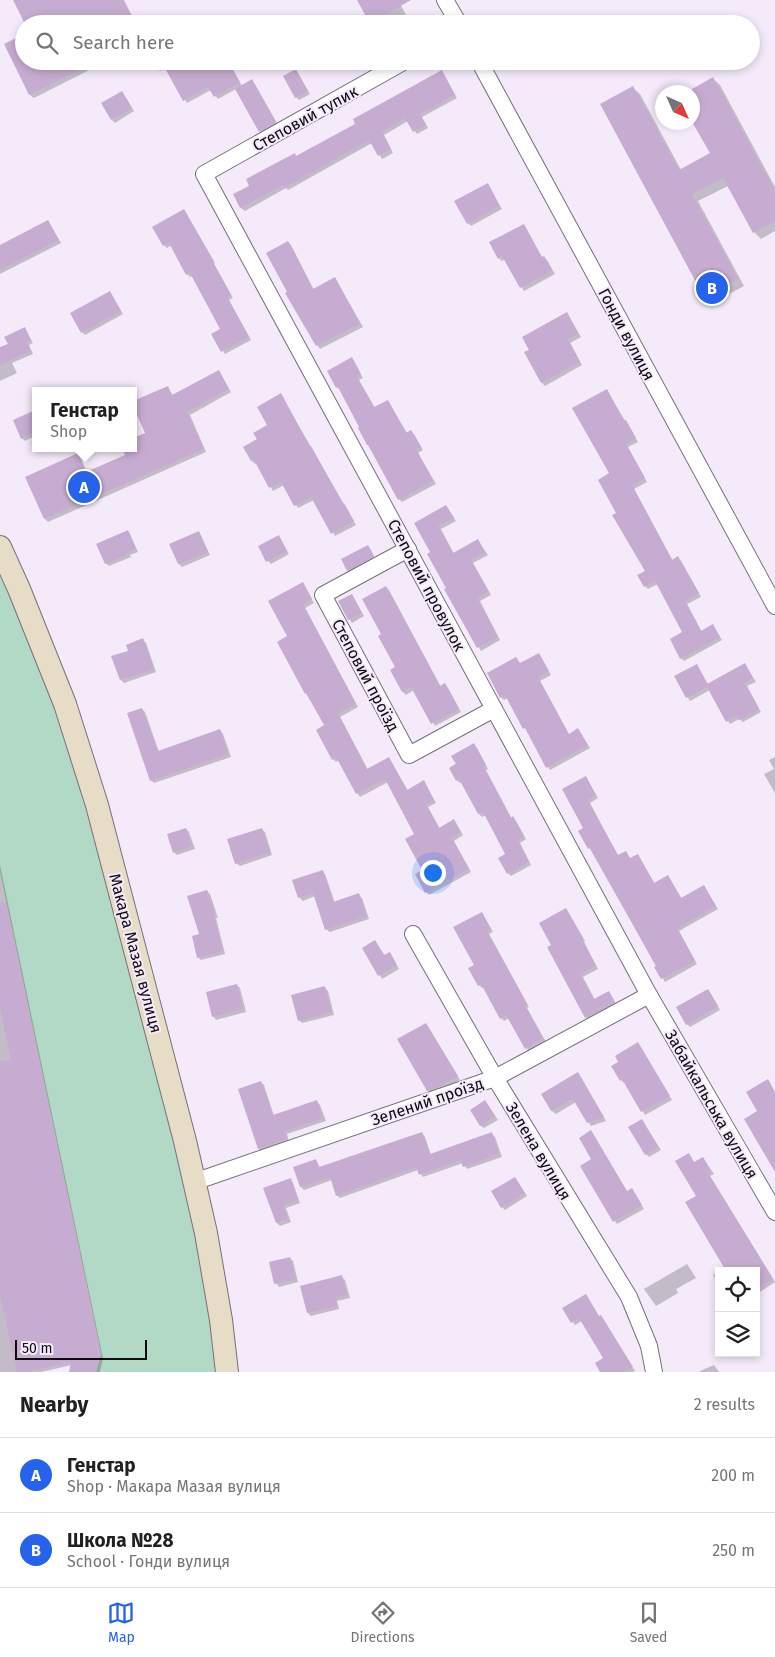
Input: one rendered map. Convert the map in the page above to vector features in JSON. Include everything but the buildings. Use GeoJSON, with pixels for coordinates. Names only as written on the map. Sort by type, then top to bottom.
{"type":"FeatureCollection","features":[{"type":"Feature","properties":{"kind":"main road","name":"Макара Мазая вулиця"},"geometry":{"type":"LineString","coordinates":[[0,547],[65,704],[93,792],[185,1141],[209,1253],[227,1372]]}},
{"type":"Feature","properties":{"kind":"street"},"geometry":{"type":"LineString","coordinates":[[445,0],[454,15]]}},
{"type":"Feature","properties":{"kind":"street","name":"Степовий тупик"},"geometry":{"type":"LineString","coordinates":[[204,174],[389,70]]}},
{"type":"Feature","properties":{"kind":"street","name":"Гонди вулиця"},"geometry":{"type":"LineString","coordinates":[[484,70],[775,606]]}},
{"type":"Feature","properties":{"kind":"street","name":"Степовий провулок"},"geometry":{"type":"LineString","coordinates":[[204,174],[649,995]]}},
{"type":"Feature","properties":{"kind":"street","name":"Степовий проїзд"},"geometry":{"type":"LineString","coordinates":[[408,549],[322,595],[409,755],[494,709]]}},
{"type":"Feature","properties":{"kind":"street","name":"Зелена вулиця"},"geometry":{"type":"LineString","coordinates":[[412,934],[495,1078],[629,1297],[649,1346],[654,1372]]}},
{"type":"Feature","properties":{"kind":"street","name":"Зелений проїзд"},"geometry":{"type":"LineString","coordinates":[[194,1182],[495,1078],[649,995]]}},
{"type":"Feature","properties":{"kind":"street","name":"Забайкальська вулиця"},"geometry":{"type":"LineString","coordinates":[[649,995],[775,1212]]}},
{"type":"Feature","properties":{"kind":"green space"},"geometry":{"type":"Polygon","coordinates":[[[0,564],[13,592],[86,793],[199,1235],[220,1372],[96,1372],[101,1354],[0,872],[0,564]]]}},
{"type":"Feature","properties":{"kind":"place","name":"Школа №28"},"geometry":{"type":"Point","coordinates":[712,288]}},
{"type":"Feature","properties":{"kind":"place","name":"Генстар"},"geometry":{"type":"Point","coordinates":[84,487]}}]}
